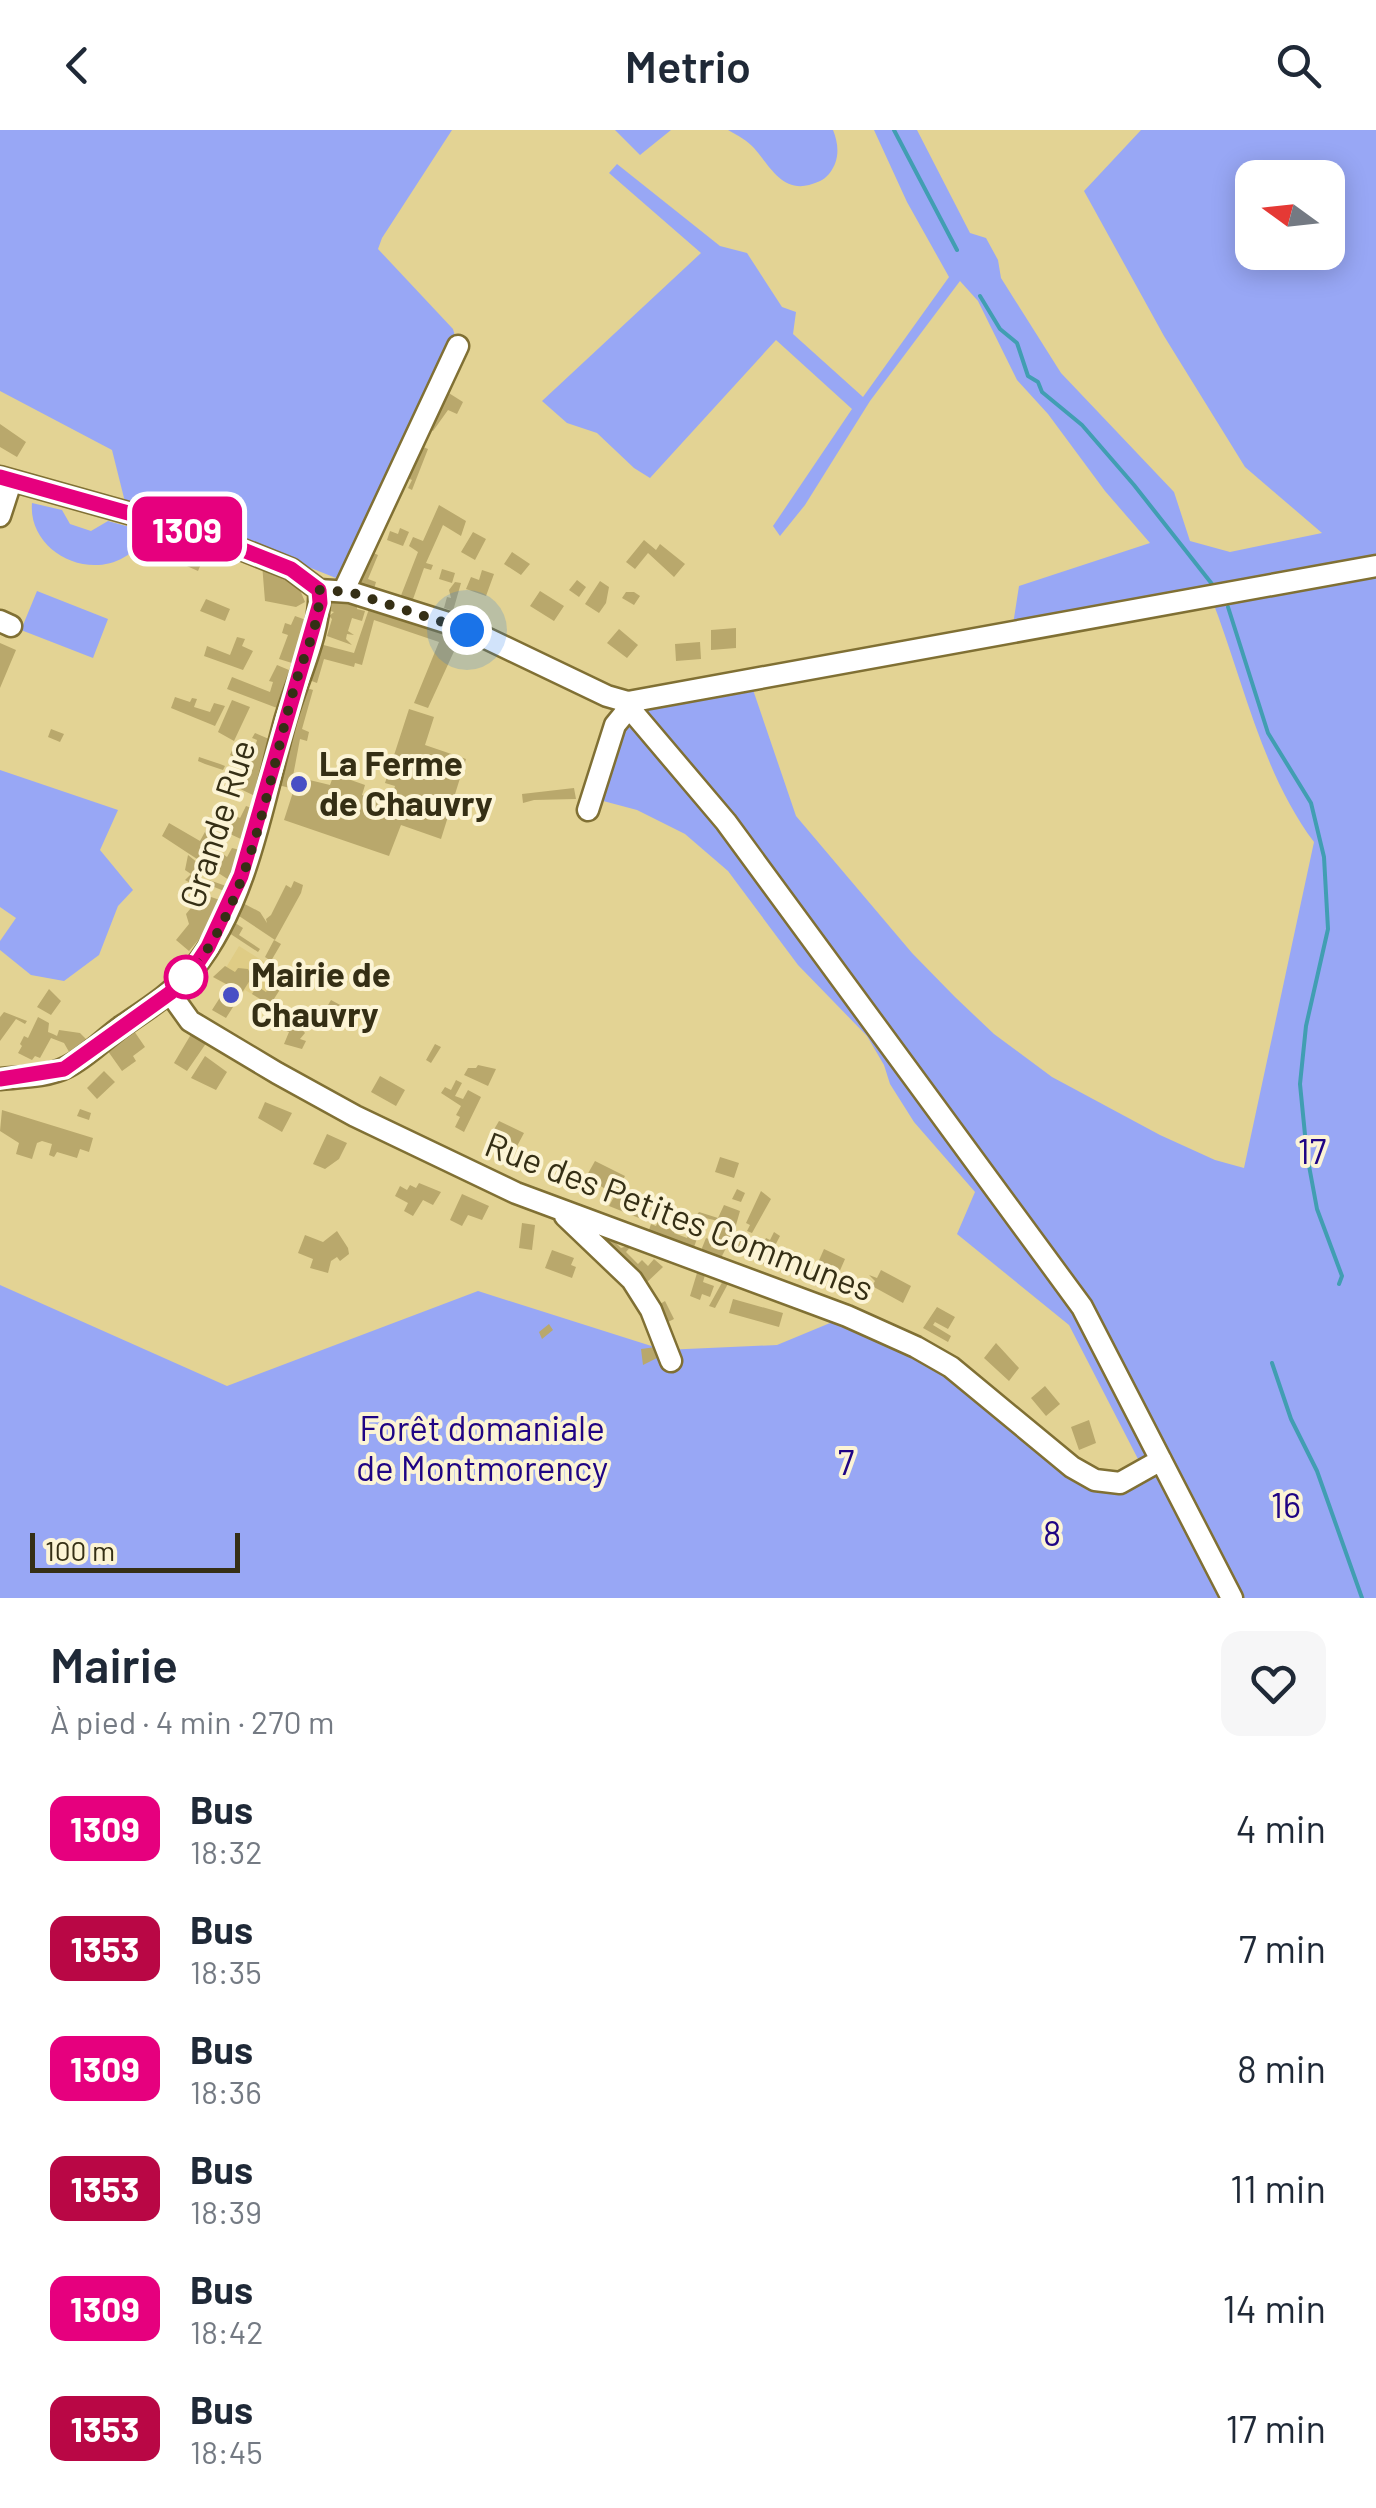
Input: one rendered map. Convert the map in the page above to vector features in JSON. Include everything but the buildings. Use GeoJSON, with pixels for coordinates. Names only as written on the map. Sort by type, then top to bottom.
{"type":"FeatureCollection","features":[{"type":"Feature","properties":{"kind":"street"},"geometry":{"type":"LineString","coordinates":[[344,590],[458,346]]}},
{"type":"Feature","properties":{"kind":"street"},"geometry":{"type":"LineString","coordinates":[[0,516],[5,479],[203,534],[291,569],[319,590],[344,590],[467,630],[614,700],[628,702],[1376,566]]}},
{"type":"Feature","properties":{"kind":"street","name":"Grande Rue"},"geometry":{"type":"LineString","coordinates":[[0,1079],[64,1069],[170,993],[208,947],[241,876],[296,680],[316,624],[319,590]]}},
{"type":"Feature","properties":{"kind":"street"},"geometry":{"type":"LineString","coordinates":[[588,810],[615,725],[628,702]]}},
{"type":"Feature","properties":{"kind":"street"},"geometry":{"type":"LineString","coordinates":[[628,702],[726,822],[1082,1306],[1232,1598]]}},
{"type":"Feature","properties":{"kind":"street","name":"Rue des Petites Communes"},"geometry":{"type":"LineString","coordinates":[[170,993],[190,1021],[355,1116],[560,1211],[846,1316],[916,1347],[951,1367],[1072,1466],[1096,1480],[1120,1483],[1161,1460]]}},
{"type":"Feature","properties":{"kind":"street"},"geometry":{"type":"LineString","coordinates":[[560,1211],[632,1280],[652,1310],[671,1361]]}},
{"type":"Feature","properties":{"kind":"shaded area"},"geometry":{"type":"Polygon","coordinates":[[[239,946],[288,977],[270,1005],[245,990],[238,1000],[224,991],[227,985],[213,977],[227,966],[239,946]]]}},
{"type":"Feature","properties":{"kind":"green space"},"geometry":{"type":"Polygon","coordinates":[[[0,130],[452,130],[378,249],[453,329],[458,346],[351,573],[336,578],[179,516],[125,502],[112,450],[0,391],[0,130]]]}},
{"type":"Feature","properties":{"kind":"green space"},"geometry":{"type":"Polygon","coordinates":[[[615,130],[671,130],[640,155],[615,130]]]}},
{"type":"Feature","properties":{"kind":"green space"},"geometry":{"type":"Polygon","coordinates":[[[728,130],[833,130],[837,158],[822,180],[791,185],[777,176],[749,143],[728,130]]]}},
{"type":"Feature","properties":{"kind":"green space"},"geometry":{"type":"Polygon","coordinates":[[[874,130],[917,130],[970,233],[986,238],[998,260],[1001,278],[1061,373],[1174,492],[1190,541],[1230,552],[1322,533],[1245,467],[1164,336],[1084,191],[1141,130],[1376,130],[1376,1598],[0,1598],[0,1285],[227,1386],[478,1291],[664,1350],[777,1345],[847,1316],[916,1347],[1094,1485],[1125,1477],[1138,1459],[1069,1325],[957,1234],[975,1192],[914,1122],[867,1036],[798,965],[728,871],[685,834],[637,810],[592,798],[625,704],[749,678],[796,816],[912,953],[955,997],[994,1034],[1052,1077],[1160,1135],[1215,1160],[1244,1168],[1314,842],[1267,755],[1211,597],[1012,631],[1019,586],[1150,543],[1017,380],[978,301],[960,281],[870,401],[805,505],[780,536],[773,526],[852,409],[776,340],[650,478],[597,433],[567,423],[542,401],[701,253],[609,173],[617,164],[720,246],[747,253],[782,307],[796,312],[793,334],[863,397],[949,277],[907,202],[874,130]]]}},
{"type":"Feature","properties":{"kind":"green space"},"geometry":{"type":"Polygon","coordinates":[[[32,503],[62,510],[70,524],[91,531],[108,521],[148,532],[133,551],[115,562],[75,562],[58,554],[43,540],[34,523],[32,503]]]}},
{"type":"Feature","properties":{"kind":"green space"},"geometry":{"type":"Polygon","coordinates":[[[37,591],[108,619],[93,658],[21,630],[37,591]]]}},
{"type":"Feature","properties":{"kind":"green space"},"geometry":{"type":"Polygon","coordinates":[[[0,770],[118,810],[100,850],[133,890],[118,906],[99,955],[64,981],[31,975],[0,950],[0,941],[16,918],[0,907],[0,770]]]}},
{"type":"Feature","properties":{"kind":"waterway"},"geometry":{"type":"LineString","coordinates":[[894,130],[957,250]]}},
{"type":"Feature","properties":{"kind":"waterway"},"geometry":{"type":"LineString","coordinates":[[980,296],[1000,329],[1017,343],[1028,376],[1082,425],[1212,584]]}},
{"type":"Feature","properties":{"kind":"waterway"},"geometry":{"type":"LineString","coordinates":[[1228,607],[1268,733],[1311,803],[1324,857],[1328,929],[1306,1026],[1300,1084],[1317,1209],[1342,1276],[1339,1284]]}},
{"type":"Feature","properties":{"kind":"waterway"},"geometry":{"type":"LineString","coordinates":[[1272,1363],[1291,1419],[1317,1471],[1362,1598]]}},
{"type":"Feature","properties":{"kind":"bus line","name":"1309"},"geometry":{"type":"LineString","coordinates":[[0,477],[184,528],[243,549],[300,574],[319,590],[320,603],[241,876],[226,914],[194,968],[170,993],[64,1069],[0,1079]]}},
{"type":"Feature","properties":{"kind":"place","name":"La Ferme de Chauvry"},"geometry":{"type":"Point","coordinates":[299,784]}},
{"type":"Feature","properties":{"kind":"place","name":"Mairie de Chauvry"},"geometry":{"type":"Point","coordinates":[231,995]}},
{"type":"Feature","properties":{"kind":"route"},"geometry":{"type":"LineString","coordinates":[[186,977],[226,914],[241,876],[296,680],[316,624],[319,590],[350,592],[467,630]]}},
{"type":"Feature","properties":{"kind":"park label","name":"17"},"geometry":{"type":"Point","coordinates":[1312,1152]}},
{"type":"Feature","properties":{"kind":"park label","name":"Forêt domaniale de Montmorency"},"geometry":{"type":"Point","coordinates":[482,1449]}},
{"type":"Feature","properties":{"kind":"park label","name":"7"},"geometry":{"type":"Point","coordinates":[846,1463]}},
{"type":"Feature","properties":{"kind":"park label","name":"16"},"geometry":{"type":"Point","coordinates":[1286,1506]}},
{"type":"Feature","properties":{"kind":"park label","name":"8"},"geometry":{"type":"Point","coordinates":[1052,1534]}}]}
